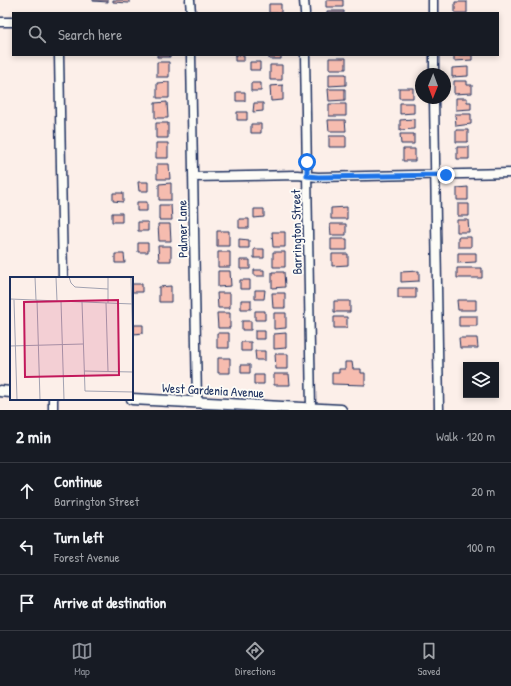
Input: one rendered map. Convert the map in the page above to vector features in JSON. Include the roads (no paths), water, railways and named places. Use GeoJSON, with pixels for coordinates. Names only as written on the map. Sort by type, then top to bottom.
{"type":"FeatureCollection","features":[{"type":"Feature","properties":{"kind":"street"},"geometry":{"type":"LineString","coordinates":[[190,0],[191,12]]}},
{"type":"Feature","properties":{"kind":"street"},"geometry":{"type":"LineString","coordinates":[[304,0],[304,12]]}},
{"type":"Feature","properties":{"kind":"street"},"geometry":{"type":"LineString","coordinates":[[433,0],[433,12]]}},
{"type":"Feature","properties":{"kind":"street"},"geometry":{"type":"LineString","coordinates":[[0,22],[12,22]]}},
{"type":"Feature","properties":{"kind":"street"},"geometry":{"type":"LineString","coordinates":[[59,56],[63,277]]}},
{"type":"Feature","properties":{"kind":"street","name":"Palmer Lane"},"geometry":{"type":"LineString","coordinates":[[191,56],[197,402]]}},
{"type":"Feature","properties":{"kind":"street","name":"Barrington Street"},"geometry":{"type":"LineString","coordinates":[[305,56],[311,409]]}},
{"type":"Feature","properties":{"kind":"street"},"geometry":{"type":"LineString","coordinates":[[434,56],[434,68]]}},
{"type":"Feature","properties":{"kind":"street"},"geometry":{"type":"LineString","coordinates":[[434,104],[439,410]]}},
{"type":"Feature","properties":{"kind":"street"},"geometry":{"type":"LineString","coordinates":[[193,177],[318,177],[511,173]]}},
{"type":"Feature","properties":{"kind":"street"},"geometry":{"type":"LineString","coordinates":[[0,391],[10,392]]}},
{"type":"Feature","properties":{"kind":"street","name":"West Gardenia Avenue"},"geometry":{"type":"LineString","coordinates":[[133,399],[341,410]]}}]}
